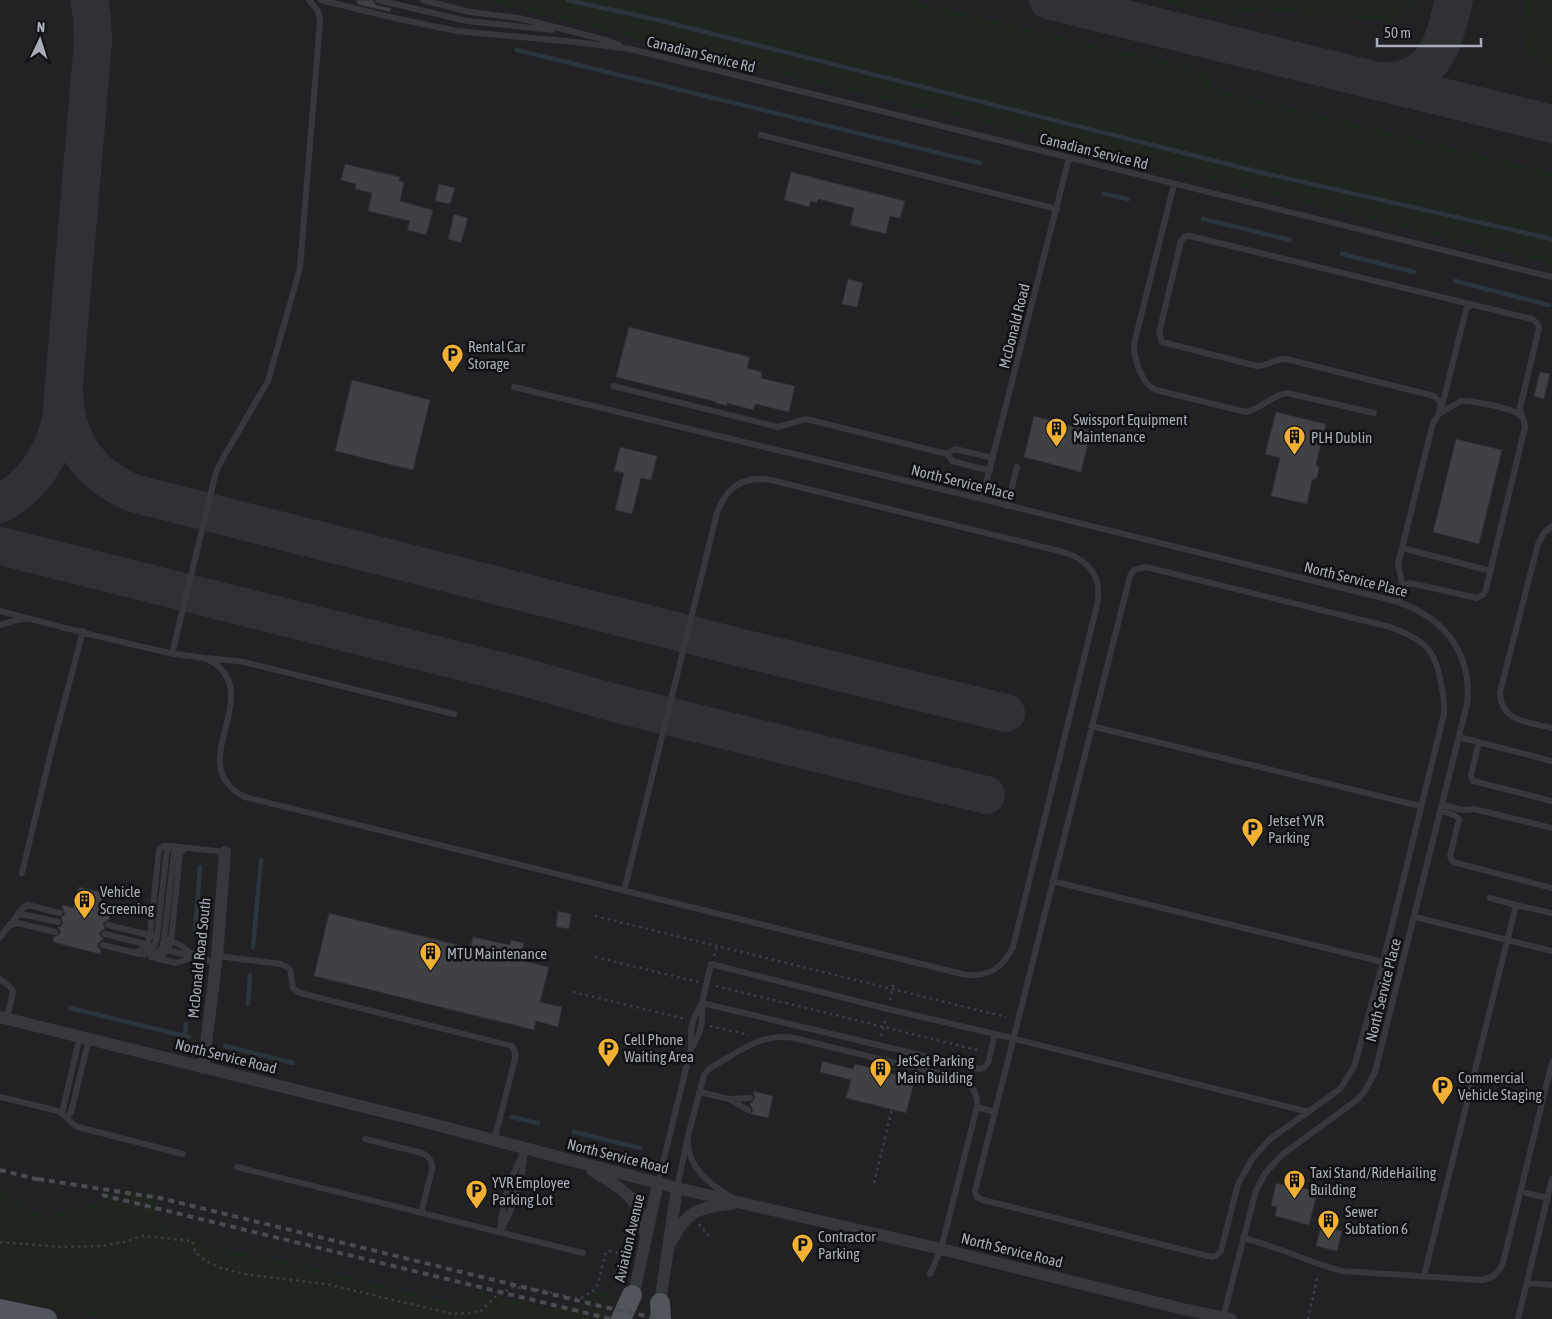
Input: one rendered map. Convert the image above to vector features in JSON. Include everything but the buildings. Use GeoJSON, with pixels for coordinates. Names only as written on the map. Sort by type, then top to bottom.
{"type":"FeatureCollection","features":[{"type":"Feature","properties":{"kind":"main road"},"geometry":{"type":"LineString","coordinates":[[621,1319],[632,1295]]}},
{"type":"Feature","properties":{"kind":"main road"},"geometry":{"type":"LineString","coordinates":[[0,1309],[47,1319]]}},
{"type":"Feature","properties":{"kind":"street","name":"McDonald Road South"},"geometry":{"type":"LineString","coordinates":[[203,1068],[216,959],[225,852]]}},
{"type":"Feature","properties":{"kind":"street","name":"North Service Road"},"geometry":{"type":"LineString","coordinates":[[3,1018],[417,1120],[677,1188],[1227,1318]]}},
{"type":"Feature","properties":{"kind":"street"},"geometry":{"type":"LineString","coordinates":[[582,1164],[623,1189],[634,1201],[643,1217],[645,1242]]}},
{"type":"Feature","properties":{"kind":"street","name":"Aviation Avenue"},"geometry":{"type":"LineString","coordinates":[[630,1319],[632,1295],[658,1183]]}},
{"type":"Feature","properties":{"kind":"street"},"geometry":{"type":"LineString","coordinates":[[659,1314],[677,1188]]}},
{"type":"Feature","properties":{"kind":"street"},"geometry":{"type":"LineString","coordinates":[[668,1252],[676,1234],[687,1218],[696,1210],[704,1207],[741,1203]]}},
{"type":"Feature","properties":{"kind":"lane"},"geometry":{"type":"LineString","coordinates":[[172,654],[216,472],[268,382],[300,268],[320,21],[318,10],[309,0]]}},
{"type":"Feature","properties":{"kind":"lane"},"geometry":{"type":"LineString","coordinates":[[321,0],[457,31],[630,49]]}},
{"type":"Feature","properties":{"kind":"lane"},"geometry":{"type":"LineString","coordinates":[[378,0],[467,21],[574,32]]}},
{"type":"Feature","properties":{"kind":"lane"},"geometry":{"type":"LineString","coordinates":[[423,0],[470,12],[519,18],[606,40],[630,49]]}},
{"type":"Feature","properties":{"kind":"lane","name":"Canadian Service Rd"},"geometry":{"type":"LineString","coordinates":[[630,49],[1552,277]]}},
{"type":"Feature","properties":{"kind":"lane"},"geometry":{"type":"LineString","coordinates":[[761,135],[1056,208]]}},
{"type":"Feature","properties":{"kind":"lane","name":"McDonald Road"},"geometry":{"type":"LineString","coordinates":[[982,500],[1069,158]]}},
{"type":"Feature","properties":{"kind":"lane"},"geometry":{"type":"LineString","coordinates":[[1174,184],[1134,344],[1136,358],[1147,385],[1156,390],[1246,412],[1256,409],[1275,396],[1287,393],[1374,413]]}},
{"type":"Feature","properties":{"kind":"lane"},"geometry":{"type":"LineString","coordinates":[[1403,588],[1408,583],[1413,583],[1477,598],[1484,594],[1525,431],[1520,408],[1539,325],[1532,319],[1190,236],[1186,236],[1181,241],[1159,333],[1162,342],[1256,366],[1263,366],[1276,360],[1286,359],[1434,396],[1439,400],[1440,411]]}},
{"type":"Feature","properties":{"kind":"lane"},"geometry":{"type":"LineString","coordinates":[[1399,602],[1403,588],[1398,564],[1433,424],[1440,411],[1466,310],[1468,306],[1473,305]]}},
{"type":"Feature","properties":{"kind":"lane"},"geometry":{"type":"LineString","coordinates":[[613,386],[778,427],[806,419],[946,454],[952,461],[990,471]]}},
{"type":"Feature","properties":{"kind":"lane","name":"North Service Place"},"geometry":{"type":"LineString","coordinates":[[514,387],[1399,602],[1420,610],[1440,626],[1456,647],[1462,659],[1466,670],[1469,693],[1378,1062],[1371,1081],[1357,1100],[1273,1163],[1260,1181],[1243,1238],[1227,1318]]}},
{"type":"Feature","properties":{"kind":"lane"},"geometry":{"type":"LineString","coordinates":[[1440,411],[1466,401],[1513,412],[1523,419]]}},
{"type":"Feature","properties":{"kind":"lane"},"geometry":{"type":"LineString","coordinates":[[946,454],[955,449],[993,458]]}},
{"type":"Feature","properties":{"kind":"lane"},"geometry":{"type":"LineString","coordinates":[[1007,506],[1017,467]]}},
{"type":"Feature","properties":{"kind":"lane"},"geometry":{"type":"LineString","coordinates":[[204,657],[218,665],[230,686],[232,700],[219,763],[227,784],[238,793],[262,802],[624,891],[962,974],[979,976],[1001,966],[1013,947],[1097,605],[1099,590],[1095,575],[1091,569],[1078,558],[1063,552],[772,480],[756,478],[735,486],[723,500],[717,514],[624,891]]}},
{"type":"Feature","properties":{"kind":"lane"},"geometry":{"type":"LineString","coordinates":[[1552,526],[1544,533],[1538,544],[1500,692],[1501,706],[1511,716],[1552,728]]}},
{"type":"Feature","properties":{"kind":"lane"},"geometry":{"type":"LineString","coordinates":[[1402,548],[1491,571]]}},
{"type":"Feature","properties":{"kind":"lane"},"geometry":{"type":"LineString","coordinates":[[1141,567],[1165,572],[1390,627],[1404,632],[1426,646],[1433,654],[1439,668],[1444,706],[1420,806],[1383,962],[1354,1067],[1340,1088],[1270,1139],[1252,1159],[1238,1184],[1218,1255],[1209,1257],[980,1198],[976,1194],[1052,881],[1131,573],[1141,567]]}},
{"type":"Feature","properties":{"kind":"lane"},"geometry":{"type":"LineString","coordinates":[[0,612],[172,654],[244,662],[454,714]]}},
{"type":"Feature","properties":{"kind":"lane"},"geometry":{"type":"LineString","coordinates":[[0,625],[17,620],[36,620]]}},
{"type":"Feature","properties":{"kind":"lane"},"geometry":{"type":"LineString","coordinates":[[22,873],[51,752],[83,632]]}},
{"type":"Feature","properties":{"kind":"lane"},"geometry":{"type":"LineString","coordinates":[[1091,726],[1420,806]]}},
{"type":"Feature","properties":{"kind":"lane"},"geometry":{"type":"LineString","coordinates":[[1459,737],[1552,761]]}},
{"type":"Feature","properties":{"kind":"lane"},"geometry":{"type":"LineString","coordinates":[[1480,742],[1471,775],[1473,781],[1552,801]]}},
{"type":"Feature","properties":{"kind":"lane"},"geometry":{"type":"LineString","coordinates":[[1441,808],[1474,809],[1552,828]]}},
{"type":"Feature","properties":{"kind":"lane"},"geometry":{"type":"LineString","coordinates":[[1441,808],[1455,815],[1458,819],[1450,856],[1453,862],[1552,888]]}},
{"type":"Feature","properties":{"kind":"lane"},"geometry":{"type":"LineString","coordinates":[[136,953],[147,945],[150,935],[159,850],[163,846],[170,846],[225,852]]}},
{"type":"Feature","properties":{"kind":"lane"},"geometry":{"type":"LineString","coordinates":[[161,948],[157,937],[166,851],[170,846]]}},
{"type":"Feature","properties":{"kind":"lane"},"geometry":{"type":"LineString","coordinates":[[155,958],[168,940],[182,848]]}},
{"type":"Feature","properties":{"kind":"lane"},"geometry":{"type":"LineString","coordinates":[[1052,881],[1383,962]]}},
{"type":"Feature","properties":{"kind":"lane"},"geometry":{"type":"LineString","coordinates":[[1490,898],[1552,913]]}},
{"type":"Feature","properties":{"kind":"lane"},"geometry":{"type":"LineString","coordinates":[[1424,1276],[1516,904]]}},
{"type":"Feature","properties":{"kind":"lane"},"geometry":{"type":"LineString","coordinates":[[0,937],[24,907],[28,905],[60,913]]}},
{"type":"Feature","properties":{"kind":"lane"},"geometry":{"type":"LineString","coordinates":[[17,916],[24,914],[58,922]]}},
{"type":"Feature","properties":{"kind":"lane"},"geometry":{"type":"LineString","coordinates":[[1415,916],[1552,951]]}},
{"type":"Feature","properties":{"kind":"lane"},"geometry":{"type":"LineString","coordinates":[[9,926],[18,923],[55,932]]}},
{"type":"Feature","properties":{"kind":"lane"},"geometry":{"type":"LineString","coordinates":[[108,925],[168,940],[180,945],[196,957]]}},
{"type":"Feature","properties":{"kind":"lane"},"geometry":{"type":"LineString","coordinates":[[106,934],[196,957],[281,964],[290,969],[293,988],[300,993],[512,1046],[515,1052],[515,1059],[494,1141]]}},
{"type":"Feature","properties":{"kind":"lane"},"geometry":{"type":"LineString","coordinates":[[103,945],[176,962],[196,957]]}},
{"type":"Feature","properties":{"kind":"lane"},"geometry":{"type":"LineString","coordinates":[[144,955],[161,948]]}},
{"type":"Feature","properties":{"kind":"lane","name":"Aviation Avenue"},"geometry":{"type":"LineString","coordinates":[[658,1183],[691,1048],[700,1032],[703,1021],[702,1002],[711,964],[878,1007],[995,1034]]}},
{"type":"Feature","properties":{"kind":"lane"},"geometry":{"type":"LineString","coordinates":[[0,979],[13,991],[3,1018]]}},
{"type":"Feature","properties":{"kind":"lane"},"geometry":{"type":"LineString","coordinates":[[702,1002],[979,1069],[984,1068],[988,1063],[995,1034],[1309,1112]]}},
{"type":"Feature","properties":{"kind":"lane"},"geometry":{"type":"LineString","coordinates":[[677,1188],[704,1075],[710,1068],[760,1040],[784,1036],[961,1079],[974,1088],[977,1107],[941,1249],[930,1274]]}},
{"type":"Feature","properties":{"kind":"lane"},"geometry":{"type":"LineString","coordinates":[[64,1116],[71,1112],[85,1038]]}},
{"type":"Feature","properties":{"kind":"lane"},"geometry":{"type":"LineString","coordinates":[[1243,1238],[1265,1243],[1320,1265],[1346,1271],[1480,1280],[1493,1277],[1500,1269],[1552,1062]]}},
{"type":"Feature","properties":{"kind":"lane"},"geometry":{"type":"LineString","coordinates":[[699,1092],[729,1100],[748,1110]]}},
{"type":"Feature","properties":{"kind":"lane"},"geometry":{"type":"LineString","coordinates":[[0,1096],[64,1116],[73,1125],[78,1127],[183,1154]]}},
{"type":"Feature","properties":{"kind":"lane"},"geometry":{"type":"LineString","coordinates":[[729,1100],[750,1098]]}},
{"type":"Feature","properties":{"kind":"lane"},"geometry":{"type":"LineString","coordinates":[[977,1107],[995,1112]]}},
{"type":"Feature","properties":{"kind":"lane"},"geometry":{"type":"LineString","coordinates":[[688,1136],[690,1155],[703,1177],[741,1203]]}},
{"type":"Feature","properties":{"kind":"lane"},"geometry":{"type":"LineString","coordinates":[[366,1139],[422,1153],[429,1158],[432,1170],[421,1213]]}},
{"type":"Feature","properties":{"kind":"lane"},"geometry":{"type":"LineString","coordinates":[[500,1232],[501,1214],[516,1167],[525,1149]]}},
{"type":"Feature","properties":{"kind":"lane"},"geometry":{"type":"LineString","coordinates":[[237,1167],[583,1252]]}},
{"type":"Feature","properties":{"kind":"lane"},"geometry":{"type":"LineString","coordinates":[[1518,1319],[1552,1179]]}},
{"type":"Feature","properties":{"kind":"lane"},"geometry":{"type":"LineString","coordinates":[[1526,1193],[1547,1198]]}},
{"type":"Feature","properties":{"kind":"lane"},"geometry":{"type":"LineString","coordinates":[[1527,1283],[1552,1286]]}},
{"type":"Feature","properties":{"kind":"path"},"geometry":{"type":"LineString","coordinates":[[595,916],[1006,1017]]}},
{"type":"Feature","properties":{"kind":"path"},"geometry":{"type":"LineString","coordinates":[[595,958],[700,982]]}},
{"type":"Feature","properties":{"kind":"path"},"geometry":{"type":"LineString","coordinates":[[889,1002],[894,981]]}},
{"type":"Feature","properties":{"kind":"path"},"geometry":{"type":"LineString","coordinates":[[714,986],[985,1052]]}},
{"type":"Feature","properties":{"kind":"path"},"geometry":{"type":"LineString","coordinates":[[573,992],[690,1020]]}},
{"type":"Feature","properties":{"kind":"path"},"geometry":{"type":"LineString","coordinates":[[880,1040],[887,1013]]}},
{"type":"Feature","properties":{"kind":"path"},"geometry":{"type":"LineString","coordinates":[[706,1025],[749,1035]]}},
{"type":"Feature","properties":{"kind":"path"},"geometry":{"type":"LineString","coordinates":[[874,1184],[892,1109]]}},
{"type":"Feature","properties":{"kind":"path"},"geometry":{"type":"LineString","coordinates":[[696,1220],[710,1238]]}},
{"type":"Feature","properties":{"kind":"path"},"geometry":{"type":"LineString","coordinates":[[0,1242],[61,1247],[100,1246],[124,1242],[143,1236],[192,1241],[196,1253],[206,1262],[218,1267],[249,1275],[326,1284],[453,1314],[480,1312],[495,1297],[514,1287],[540,1290],[579,1299],[592,1292],[597,1286],[606,1252],[611,1251],[623,1254],[629,1223]]}},
{"type":"Feature","properties":{"kind":"path"},"geometry":{"type":"LineString","coordinates":[[1308,1319],[1320,1265]]}},
{"type":"Feature","properties":{"kind":"shaded area"},"geometry":{"type":"Polygon","coordinates":[[[0,0],[1552,0],[1552,1319],[0,1319],[0,0]]]}},
{"type":"Feature","properties":{"kind":"shaded area"},"geometry":{"type":"Polygon","coordinates":[[[483,0],[909,0],[1187,66],[1208,76],[1213,89],[1552,172],[1552,264],[483,0]]]}},
{"type":"Feature","properties":{"kind":"shaded area"},"geometry":{"type":"Polygon","coordinates":[[[1156,0],[1419,0],[1391,22],[1266,10],[1217,16],[1156,0]]]}},
{"type":"Feature","properties":{"kind":"shaded area"},"geometry":{"type":"Polygon","coordinates":[[[1525,0],[1552,0],[1552,67],[1523,49],[1522,21],[1525,0]]]}},
{"type":"Feature","properties":{"kind":"shaded area"},"geometry":{"type":"Polygon","coordinates":[[[0,1190],[34,1212],[51,1216],[75,1206],[83,1207],[129,1190],[155,1195],[161,1227],[204,1243],[210,1249],[265,1256],[448,1302],[461,1302],[480,1292],[543,1307],[582,1308],[596,1291],[617,1296],[604,1319],[106,1319],[0,1298],[0,1190]]]}},
{"type":"Feature","properties":{"kind":"waterway"},"geometry":{"type":"LineString","coordinates":[[567,0],[658,20],[1259,172],[1552,239]]}},
{"type":"Feature","properties":{"kind":"waterway"},"geometry":{"type":"LineString","coordinates":[[517,50],[980,163]]}},
{"type":"Feature","properties":{"kind":"waterway"},"geometry":{"type":"LineString","coordinates":[[1104,194],[1128,199]]}},
{"type":"Feature","properties":{"kind":"waterway"},"geometry":{"type":"LineString","coordinates":[[1203,219],[1290,240]]}},
{"type":"Feature","properties":{"kind":"waterway"},"geometry":{"type":"LineString","coordinates":[[1342,254],[1414,272]]}},
{"type":"Feature","properties":{"kind":"waterway"},"geometry":{"type":"LineString","coordinates":[[1455,281],[1549,305]]}},
{"type":"Feature","properties":{"kind":"waterway"},"geometry":{"type":"LineString","coordinates":[[253,947],[261,860]]}},
{"type":"Feature","properties":{"kind":"waterway"},"geometry":{"type":"LineString","coordinates":[[195,934],[200,867]]}},
{"type":"Feature","properties":{"kind":"waterway"},"geometry":{"type":"LineString","coordinates":[[248,1004],[250,975]]}},
{"type":"Feature","properties":{"kind":"waterway"},"geometry":{"type":"LineString","coordinates":[[70,1008],[189,1037]]}},
{"type":"Feature","properties":{"kind":"waterway"},"geometry":{"type":"LineString","coordinates":[[185,1036],[186,1024]]}},
{"type":"Feature","properties":{"kind":"waterway"},"geometry":{"type":"LineString","coordinates":[[225,1046],[293,1063]]}},
{"type":"Feature","properties":{"kind":"waterway"},"geometry":{"type":"LineString","coordinates":[[512,1117],[538,1123]]}},
{"type":"Feature","properties":{"kind":"waterway"},"geometry":{"type":"LineString","coordinates":[[574,1132],[640,1148]]}},
{"type":"Feature","properties":{"kind":"taxiway"},"geometry":{"type":"LineString","coordinates":[[0,504],[22,488],[39,469],[52,446],[61,420],[93,41],[89,0]]}},
{"type":"Feature","properties":{"kind":"taxiway"},"geometry":{"type":"LineString","coordinates":[[1048,0],[1552,124]]}},
{"type":"Feature","properties":{"kind":"taxiway"},"geometry":{"type":"LineString","coordinates":[[1377,81],[1397,80],[1412,76],[1424,69],[1433,59],[1440,46],[1454,0]]}},
{"type":"Feature","properties":{"kind":"taxiway"},"geometry":{"type":"LineString","coordinates":[[64,386],[68,421],[73,437],[81,451],[102,475],[133,493],[1006,713]]}},
{"type":"Feature","properties":{"kind":"taxiway"},"geometry":{"type":"LineString","coordinates":[[0,546],[524,677],[611,702],[986,795]]}},
{"type":"Feature","properties":{"kind":"railway"},"geometry":{"type":"LineString","coordinates":[[0,1170],[44,1181]]}},
{"type":"Feature","properties":{"kind":"railway"},"geometry":{"type":"LineString","coordinates":[[38,1179],[160,1198],[604,1307],[660,1319]]}},
{"type":"Feature","properties":{"kind":"railway"},"geometry":{"type":"LineString","coordinates":[[102,1195],[611,1319]]}},
{"type":"Feature","properties":{"kind":"place","name":"Rental Car Storage"},"geometry":{"type":"Point","coordinates":[452,374]}},
{"type":"Feature","properties":{"kind":"place","name":"Swissport Equipment Maintenance"},"geometry":{"type":"Point","coordinates":[1057,447]}},
{"type":"Feature","properties":{"kind":"place","name":"PLH Dublin"},"geometry":{"type":"Point","coordinates":[1295,456]}},
{"type":"Feature","properties":{"kind":"place","name":"Jetset YVR Parking"},"geometry":{"type":"Point","coordinates":[1252,848]}},
{"type":"Feature","properties":{"kind":"place","name":"Vehicle Screening"},"geometry":{"type":"Point","coordinates":[84,919]}},
{"type":"Feature","properties":{"kind":"place","name":"MTU Maintenance"},"geometry":{"type":"Point","coordinates":[431,972]}},
{"type":"Feature","properties":{"kind":"place","name":"Cell Phone Waiting Area"},"geometry":{"type":"Point","coordinates":[608,1067]}},
{"type":"Feature","properties":{"kind":"place","name":"JetSet Parking Main Building"},"geometry":{"type":"Point","coordinates":[881,1088]}},
{"type":"Feature","properties":{"kind":"place","name":"Commercial Vehicle Staging"},"geometry":{"type":"Point","coordinates":[1442,1105]}},
{"type":"Feature","properties":{"kind":"place","name":"Taxi Stand/RideHailing Building"},"geometry":{"type":"Point","coordinates":[1294,1200]}},
{"type":"Feature","properties":{"kind":"place","name":"YVR Employee Parking Lot"},"geometry":{"type":"Point","coordinates":[476,1210]}},
{"type":"Feature","properties":{"kind":"place","name":"Sewer Subtation 6"},"geometry":{"type":"Point","coordinates":[1329,1239]}},
{"type":"Feature","properties":{"kind":"place","name":"Contractor Parking"},"geometry":{"type":"Point","coordinates":[802,1264]}}]}
